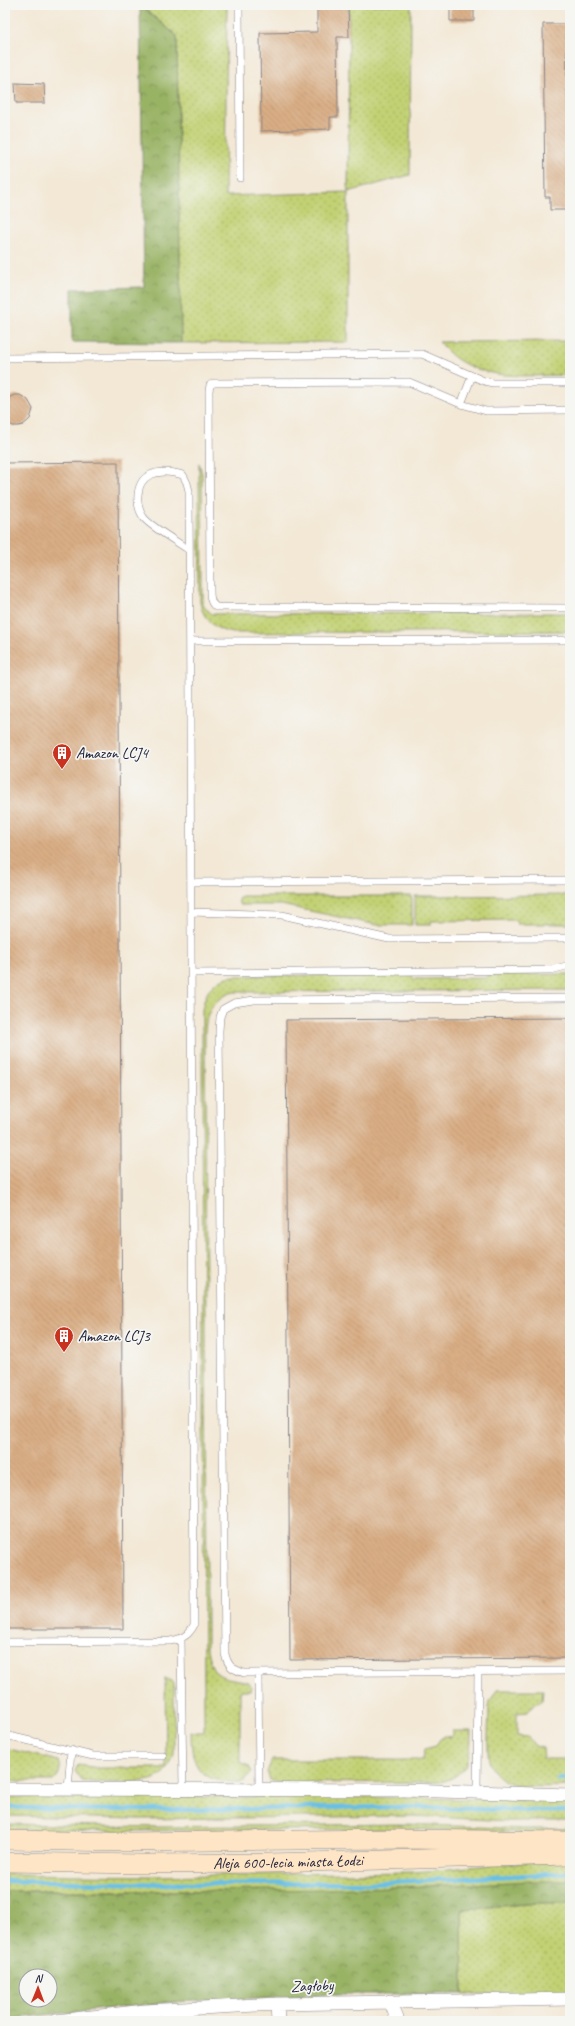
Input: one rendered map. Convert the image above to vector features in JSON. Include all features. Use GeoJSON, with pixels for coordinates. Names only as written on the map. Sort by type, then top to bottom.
{"type":"FeatureCollection","features":[{"type":"Feature","properties":{"kind":"main road","name":"Aleja 600-lecia miasta Łodzi"},"geometry":{"type":"LineString","coordinates":[[5,1840],[125,1842],[570,1840]]}},
{"type":"Feature","properties":{"kind":"main road","name":"Aleja 600-lecia miasta Łodzi"},"geometry":{"type":"LineString","coordinates":[[5,1862],[268,1864],[570,1855]]}},
{"type":"Feature","properties":{"kind":"street"},"geometry":{"type":"LineString","coordinates":[[5,1789],[259,1790],[570,1795]]}},
{"type":"Feature","properties":{"kind":"street","name":"Zagłoby"},"geometry":{"type":"LineString","coordinates":[[56,2021],[141,2016],[276,2004],[570,1999]]}},
{"type":"Feature","properties":{"kind":"street"},"geometry":{"type":"LineString","coordinates":[[390,2001],[398,2021]]}},
{"type":"Feature","properties":{"kind":"street"},"geometry":{"type":"LineString","coordinates":[[276,2004],[278,2021]]}},
{"type":"Feature","properties":{"kind":"lane"},"geometry":{"type":"LineString","coordinates":[[239,5],[240,178]]}},
{"type":"Feature","properties":{"kind":"lane"},"geometry":{"type":"LineString","coordinates":[[5,358],[410,354],[430,356],[472,376],[493,383],[570,383]]}},
{"type":"Feature","properties":{"kind":"lane"},"geometry":{"type":"LineString","coordinates":[[461,404],[472,376]]}},
{"type":"Feature","properties":{"kind":"lane"},"geometry":{"type":"LineString","coordinates":[[570,410],[486,411],[461,404],[409,382],[214,383],[210,386],[210,590],[212,605],[220,608],[570,608]]}},
{"type":"Feature","properties":{"kind":"lane"},"geometry":{"type":"LineString","coordinates":[[5,1642],[170,1641],[181,1639],[189,1634],[194,1625],[196,1613],[189,491],[183,475],[174,472],[160,472],[149,475],[142,483],[138,492],[138,505],[144,518],[189,550]]}},
{"type":"Feature","properties":{"kind":"lane"},"geometry":{"type":"LineString","coordinates":[[190,641],[570,640]]}},
{"type":"Feature","properties":{"kind":"lane"},"geometry":{"type":"LineString","coordinates":[[191,882],[570,880]]}},
{"type":"Feature","properties":{"kind":"lane"},"geometry":{"type":"LineString","coordinates":[[191,912],[271,914],[389,938],[570,938]]}},
{"type":"Feature","properties":{"kind":"lane"},"geometry":{"type":"LineString","coordinates":[[192,973],[551,970],[570,965]]}},
{"type":"Feature","properties":{"kind":"lane"},"geometry":{"type":"LineString","coordinates":[[570,998],[254,1000],[234,1003],[223,1009],[220,1017],[219,1032],[225,1654],[227,1664],[244,1673],[570,1671]]}},
{"type":"Feature","properties":{"kind":"lane"},"geometry":{"type":"LineString","coordinates":[[181,1639],[183,1790]]}},
{"type":"Feature","properties":{"kind":"lane"},"geometry":{"type":"LineString","coordinates":[[476,1793],[478,1671]]}},
{"type":"Feature","properties":{"kind":"lane"},"geometry":{"type":"LineString","coordinates":[[258,1672],[259,1790]]}},
{"type":"Feature","properties":{"kind":"lane"},"geometry":{"type":"LineString","coordinates":[[5,1735],[93,1756],[163,1756]]}},
{"type":"Feature","properties":{"kind":"lane"},"geometry":{"type":"LineString","coordinates":[[68,1790],[71,1750]]}},
{"type":"Feature","properties":{"kind":"green space"},"geometry":{"type":"Polygon","coordinates":[[[140,5],[227,5],[225,196],[348,192],[348,342],[181,343],[177,36],[140,5]]]}},
{"type":"Feature","properties":{"kind":"green space"},"geometry":{"type":"Polygon","coordinates":[[[140,5],[177,36],[181,343],[72,342],[72,289],[144,287],[140,5]]]}},
{"type":"Feature","properties":{"kind":"green space"},"geometry":{"type":"Polygon","coordinates":[[[349,5],[411,5],[410,175],[348,192],[349,5]]]}},
{"type":"Feature","properties":{"kind":"green space"},"geometry":{"type":"Polygon","coordinates":[[[570,341],[570,375],[525,376],[495,374],[467,365],[454,357],[439,342],[570,341]]]}},
{"type":"Feature","properties":{"kind":"green space"},"geometry":{"type":"Polygon","coordinates":[[[199,463],[202,473],[203,600],[204,607],[212,614],[570,613],[570,631],[234,633],[222,630],[211,624],[207,619],[200,602],[199,463]]]}},
{"type":"Feature","properties":{"kind":"green space"},"geometry":{"type":"Polygon","coordinates":[[[570,895],[570,924],[517,924],[516,920],[431,921],[431,925],[415,925],[415,896],[570,895]]]}},
{"type":"Feature","properties":{"kind":"green space"},"geometry":{"type":"Polygon","coordinates":[[[242,896],[412,896],[412,925],[377,925],[281,905],[241,905],[239,904],[238,899],[242,896]]]}},
{"type":"Feature","properties":{"kind":"green space"},"geometry":{"type":"Polygon","coordinates":[[[412,974],[413,979],[487,978],[487,975],[570,974],[570,990],[234,992],[216,1002],[212,1006],[207,1018],[205,1032],[207,1649],[210,1660],[216,1672],[226,1678],[249,1682],[252,1688],[250,1691],[240,1691],[240,1762],[248,1765],[252,1772],[243,1782],[218,1780],[209,1777],[197,1766],[192,1746],[191,1732],[204,1732],[203,1003],[208,991],[216,983],[221,979],[234,976],[412,974]]]}},
{"type":"Feature","properties":{"kind":"green space"},"geometry":{"type":"Polygon","coordinates":[[[165,1678],[174,1682],[174,1753],[172,1761],[165,1772],[154,1779],[140,1782],[108,1783],[82,1781],[75,1771],[78,1765],[99,1768],[166,1768],[165,1678]]]}},
{"type":"Feature","properties":{"kind":"green space"},"geometry":{"type":"Polygon","coordinates":[[[497,1690],[543,1690],[542,1701],[533,1705],[528,1712],[517,1713],[517,1736],[528,1737],[535,1746],[543,1748],[544,1759],[570,1759],[570,1786],[532,1787],[519,1785],[508,1782],[498,1776],[491,1767],[488,1754],[489,1707],[490,1701],[497,1690]]]}},
{"type":"Feature","properties":{"kind":"green space"},"geometry":{"type":"Polygon","coordinates":[[[452,1731],[471,1731],[469,1757],[462,1770],[457,1775],[441,1782],[282,1783],[270,1780],[267,1772],[272,1760],[423,1760],[424,1749],[436,1746],[443,1736],[452,1737],[452,1731]]]}},
{"type":"Feature","properties":{"kind":"green space"},"geometry":{"type":"Polygon","coordinates":[[[5,1748],[59,1761],[59,1774],[53,1781],[5,1781],[5,1748]]]}},
{"type":"Feature","properties":{"kind":"green space"},"geometry":{"type":"Polygon","coordinates":[[[5,1797],[373,1797],[570,1801],[570,1821],[509,1821],[413,1816],[140,1819],[5,1816],[5,1797]]]}},
{"type":"Feature","properties":{"kind":"green space"},"geometry":{"type":"Polygon","coordinates":[[[5,1824],[159,1827],[407,1824],[523,1829],[570,1829],[570,1834],[416,1829],[115,1831],[5,1829],[5,1824]]]}},
{"type":"Feature","properties":{"kind":"green space"},"geometry":{"type":"Polygon","coordinates":[[[570,1861],[570,1881],[286,1891],[5,1891],[5,1874],[151,1876],[414,1872],[515,1863],[570,1861]]]}},
{"type":"Feature","properties":{"kind":"green space"},"geometry":{"type":"Polygon","coordinates":[[[530,1881],[570,1881],[570,1903],[539,1903],[462,1909],[463,1994],[341,1994],[174,2002],[5,2019],[5,1891],[268,1890],[399,1887],[530,1881]]]}},
{"type":"Feature","properties":{"kind":"green space"},"geometry":{"type":"Polygon","coordinates":[[[539,1903],[570,1903],[570,1993],[463,1994],[462,1909],[539,1903]]]}},
{"type":"Feature","properties":{"kind":"building"},"geometry":{"type":"Polygon","coordinates":[[[317,5],[348,5],[349,37],[337,37],[338,117],[330,117],[330,129],[261,131],[260,33],[317,32],[317,5]]]}},
{"type":"Feature","properties":{"kind":"building"},"geometry":{"type":"Polygon","coordinates":[[[450,5],[474,5],[474,21],[450,21],[450,5]]]}},
{"type":"Feature","properties":{"kind":"building"},"geometry":{"type":"Polygon","coordinates":[[[543,24],[566,24],[569,210],[550,210],[550,197],[545,197],[543,24]]]}},
{"type":"Feature","properties":{"kind":"building"},"geometry":{"type":"Polygon","coordinates":[[[15,83],[44,84],[45,103],[16,103],[15,83]]]}},
{"type":"Feature","properties":{"kind":"building"},"geometry":{"type":"Polygon","coordinates":[[[14,395],[20,395],[28,400],[33,409],[30,419],[23,425],[13,426],[5,421],[5,400],[14,395]]]}},
{"type":"Feature","properties":{"kind":"building"},"geometry":{"type":"Polygon","coordinates":[[[118,462],[123,1629],[5,1629],[5,463],[118,462]]]}},
{"type":"Feature","properties":{"kind":"building"},"geometry":{"type":"Polygon","coordinates":[[[570,1018],[570,1658],[290,1660],[286,1020],[570,1018]]]}},
{"type":"Feature","properties":{"kind":"waterway"},"geometry":{"type":"LineString","coordinates":[[558,1779],[570,1778]]}},
{"type":"Feature","properties":{"kind":"waterway"},"geometry":{"type":"LineString","coordinates":[[5,1807],[104,1810],[401,1807],[570,1811]]}},
{"type":"Feature","properties":{"kind":"waterway"},"geometry":{"type":"LineString","coordinates":[[5,1881],[172,1884],[369,1883],[570,1873]]}},
{"type":"Feature","properties":{"kind":"place","name":"Amazon LCJ4"},"geometry":{"type":"Point","coordinates":[62,770]}},
{"type":"Feature","properties":{"kind":"place","name":"Amazon LCJ3"},"geometry":{"type":"Point","coordinates":[64,1353]}}]}
